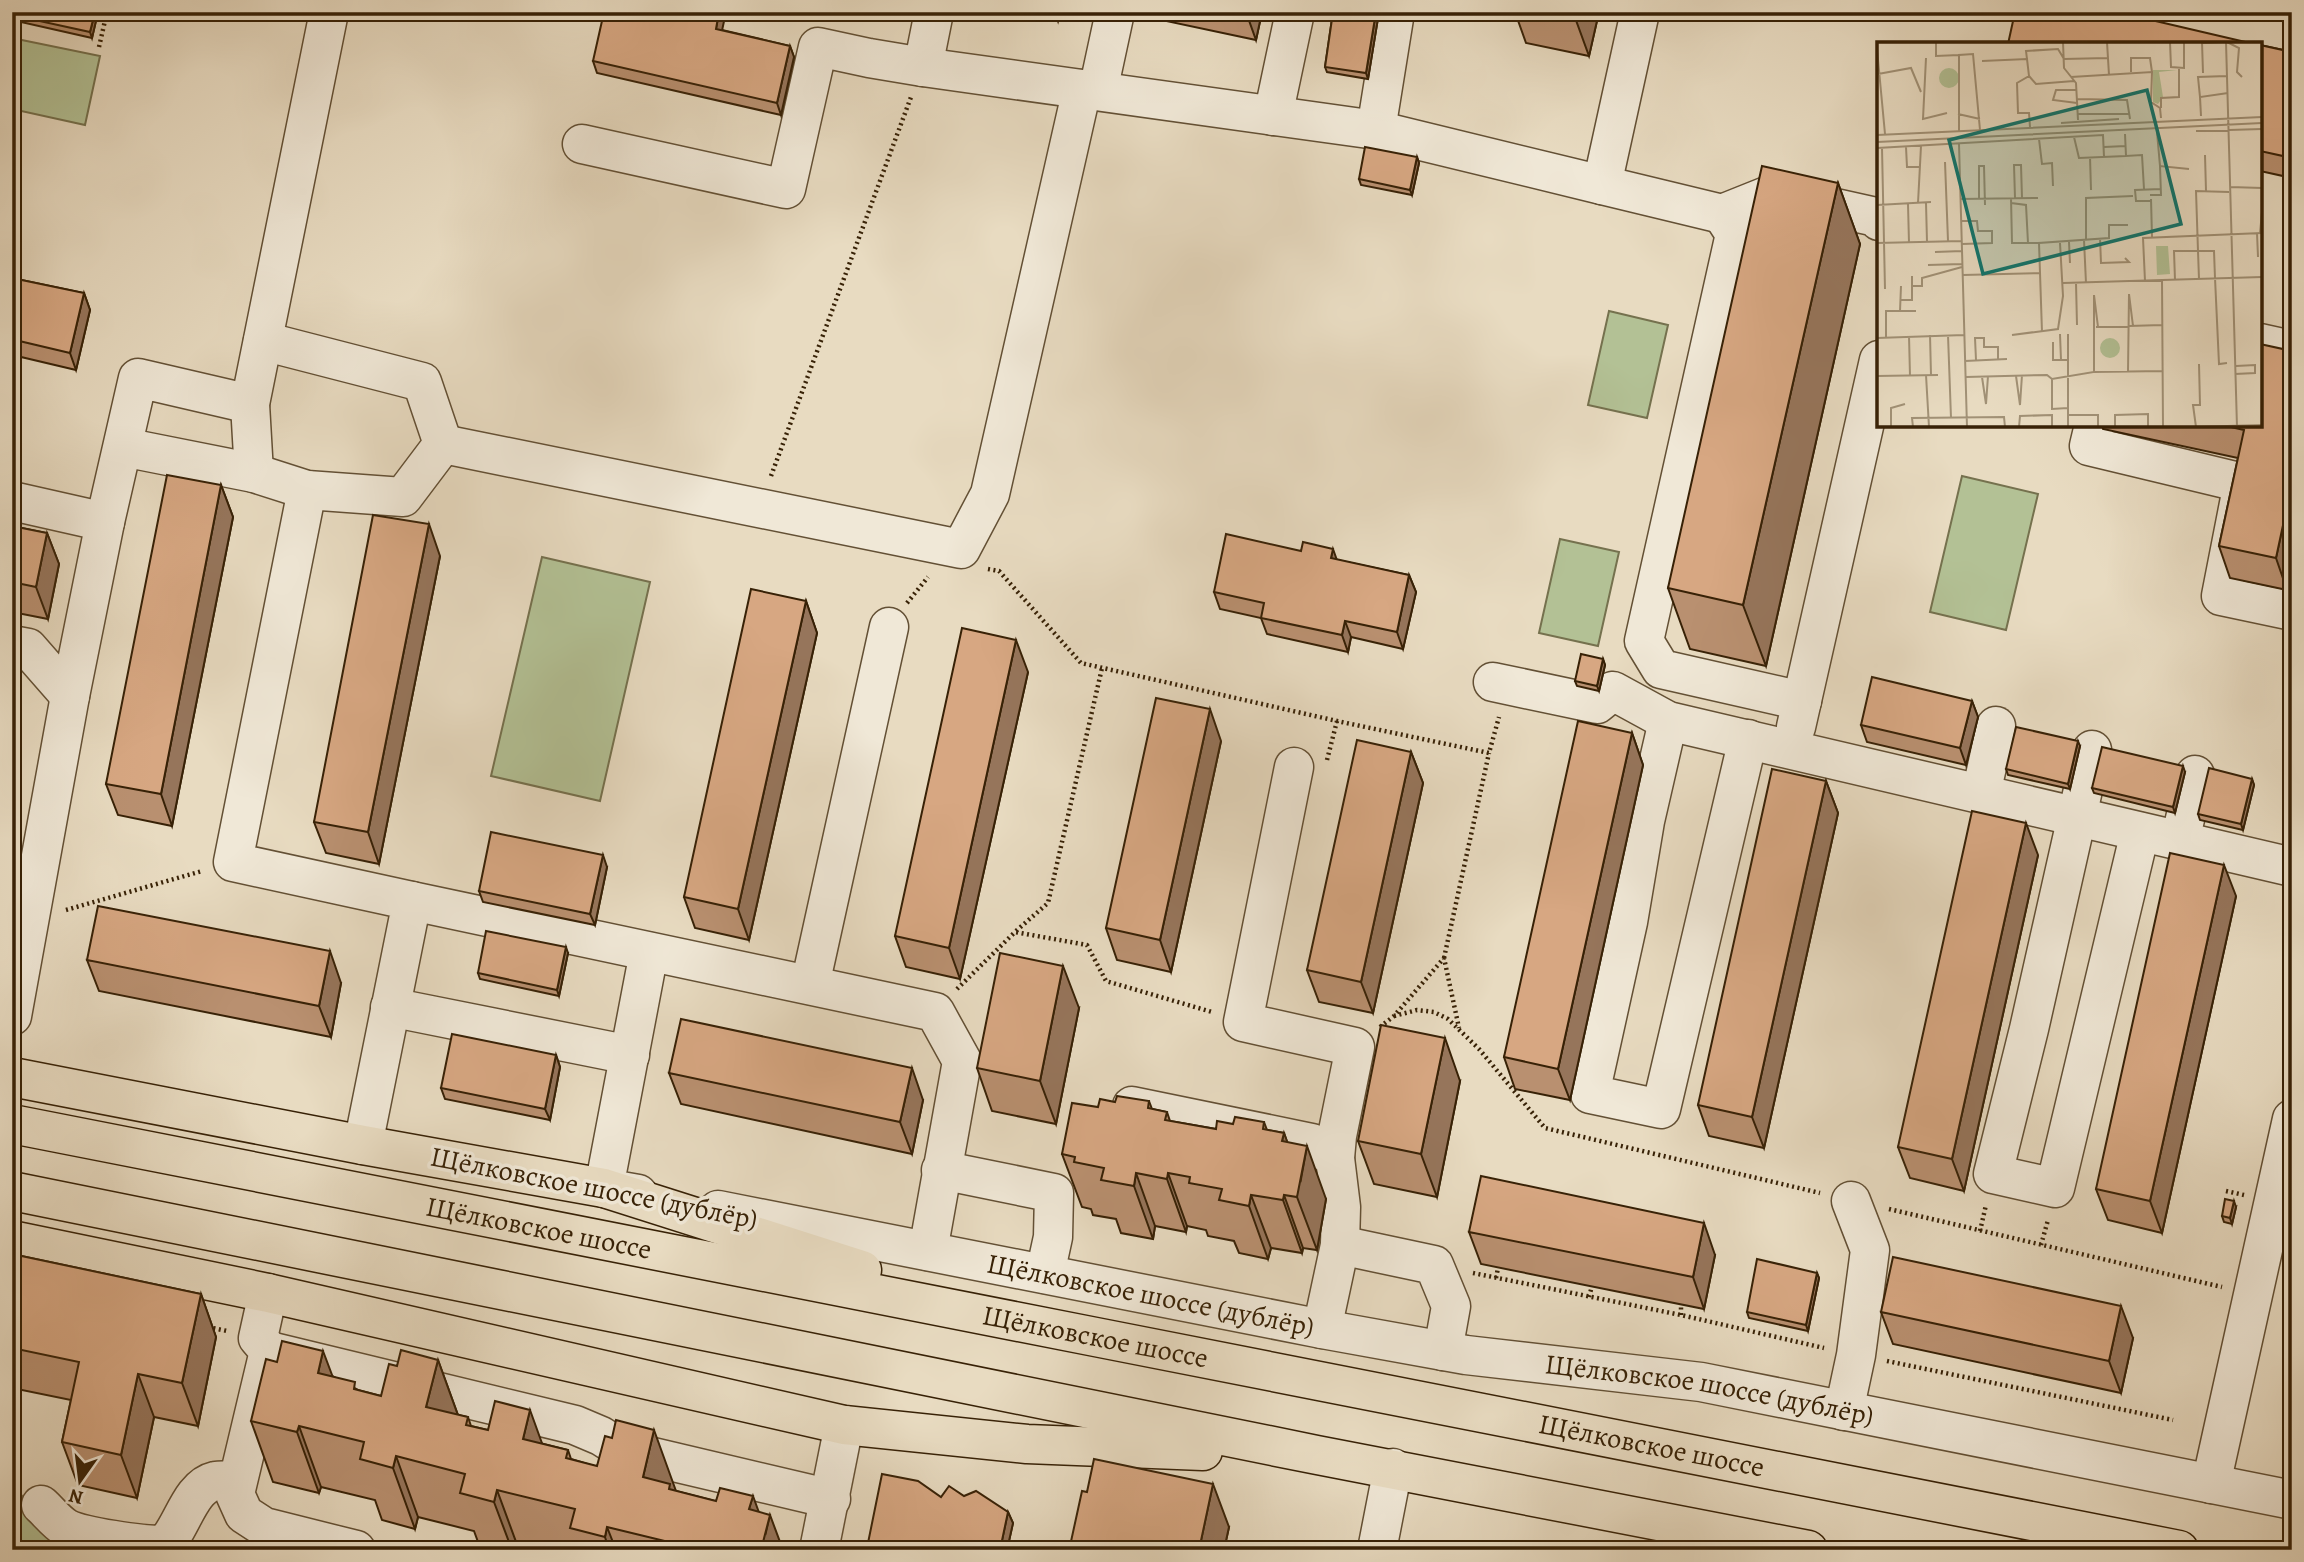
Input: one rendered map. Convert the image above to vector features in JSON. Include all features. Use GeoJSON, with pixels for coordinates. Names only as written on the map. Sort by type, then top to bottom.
{"type":"FeatureCollection","features":[{"type":"Feature","properties":{"kind":"main road","name":"Щёлковское шоссе (дублёр)"},"geometry":{"type":"LineString","coordinates":[[12,1077],[363,1145],[604,1188]]}},
{"type":"Feature","properties":{"kind":"main road","name":"Щёлковское шоссе"},"geometry":{"type":"LineString","coordinates":[[12,1124],[545,1231],[2179,1550]]}},
{"type":"Feature","properties":{"kind":"main road"},"geometry":{"type":"LineString","coordinates":[[604,1188],[1026,1323]]}},
{"type":"Feature","properties":{"kind":"main road"},"geometry":{"type":"LineString","coordinates":[[12,1191],[1317,1455],[1808,1550]]}},
{"type":"Feature","properties":{"kind":"main road"},"geometry":{"type":"LineString","coordinates":[[12,1240],[268,1293],[844,1425],[1027,1444],[1317,1455]]}},
{"type":"Feature","properties":{"kind":"street"},"geometry":{"type":"LineString","coordinates":[[254,473],[250,404],[329,12]]}},
{"type":"Feature","properties":{"kind":"street"},"geometry":{"type":"LineString","coordinates":[[923,67],[934,12]]}},
{"type":"Feature","properties":{"kind":"street"},"geometry":{"type":"LineString","coordinates":[[443,444],[961,549],[990,494],[1090,90],[1115,12]]}},
{"type":"Feature","properties":{"kind":"street"},"geometry":{"type":"LineString","coordinates":[[1273,116],[1295,12]]}},
{"type":"Feature","properties":{"kind":"street"},"geometry":{"type":"LineString","coordinates":[[1376,130],[1395,12]]}},
{"type":"Feature","properties":{"kind":"street"},"geometry":{"type":"LineString","coordinates":[[1602,185],[1640,12]]}},
{"type":"Feature","properties":{"kind":"street"},"geometry":{"type":"LineString","coordinates":[[582,144],[786,190],[818,47],[923,67],[1376,130],[1722,214],[1772,194],[1877,218]]}},
{"type":"Feature","properties":{"kind":"street"},"geometry":{"type":"LineString","coordinates":[[1722,214],[1735,234],[1644,641],[1661,669],[1802,701]]}},
{"type":"Feature","properties":{"kind":"street"},"geometry":{"type":"LineString","coordinates":[[263,341],[422,382],[443,444]]}},
{"type":"Feature","properties":{"kind":"street"},"geometry":{"type":"LineString","coordinates":[[2262,343],[2292,350]]}},
{"type":"Feature","properties":{"kind":"street"},"geometry":{"type":"LineString","coordinates":[[1791,751],[1877,369]]}},
{"type":"Feature","properties":{"kind":"street"},"geometry":{"type":"LineString","coordinates":[[12,1016],[70,696],[138,378],[250,404]]}},
{"type":"Feature","properties":{"kind":"street"},"geometry":{"type":"LineString","coordinates":[[2094,427],[2089,446],[2243,483],[2221,596],[2292,611]]}},
{"type":"Feature","properties":{"kind":"street"},"geometry":{"type":"LineString","coordinates":[[122,447],[254,473],[307,490],[403,496],[443,444]]}},
{"type":"Feature","properties":{"kind":"street"},"geometry":{"type":"LineString","coordinates":[[307,490],[233,862],[934,1012],[962,1061],[928,1251]]}},
{"type":"Feature","properties":{"kind":"street"},"geometry":{"type":"LineString","coordinates":[[12,501],[106,522]]}},
{"type":"Feature","properties":{"kind":"street"},"geometry":{"type":"LineString","coordinates":[[810,985],[889,626]]}},
{"type":"Feature","properties":{"kind":"street"},"geometry":{"type":"LineString","coordinates":[[12,645],[28,648],[70,696]]}},
{"type":"Feature","properties":{"kind":"street"},"geometry":{"type":"LineString","coordinates":[[1501,684],[1597,704],[1613,691],[1668,721],[2292,867]]}},
{"type":"Feature","properties":{"kind":"street"},"geometry":{"type":"LineString","coordinates":[[1668,721],[1590,1094],[1661,1109],[1748,739]]}},
{"type":"Feature","properties":{"kind":"street"},"geometry":{"type":"LineString","coordinates":[[1980,794],[1996,726]]}},
{"type":"Feature","properties":{"kind":"street"},"geometry":{"type":"LineString","coordinates":[[2092,750],[1993,1174],[2055,1188],[2140,832]]}},
{"type":"Feature","properties":{"kind":"street"},"geometry":{"type":"LineString","coordinates":[[1311,763],[1243,1022],[1354,1047],[1336,1136],[1335,1158],[1341,1207],[1340,1245],[1322,1329]]}},
{"type":"Feature","properties":{"kind":"street"},"geometry":{"type":"LineString","coordinates":[[2180,841],[2195,775]]}},
{"type":"Feature","properties":{"kind":"street"},"geometry":{"type":"LineString","coordinates":[[363,1145],[412,901]]}},
{"type":"Feature","properties":{"kind":"street"},"geometry":{"type":"LineString","coordinates":[[604,1188],[649,952]]}},
{"type":"Feature","properties":{"kind":"street"},"geometry":{"type":"LineString","coordinates":[[390,1007],[630,1055]]}},
{"type":"Feature","properties":{"kind":"street"},"geometry":{"type":"LineString","coordinates":[[1132,1106],[1312,1143],[1335,1158]]}},
{"type":"Feature","properties":{"kind":"street"},"geometry":{"type":"LineString","coordinates":[[2211,1484],[2292,1119]]}},
{"type":"Feature","properties":{"kind":"street"},"geometry":{"type":"LineString","coordinates":[[941,1170],[1054,1193],[1052,1237],[1045,1274]]}},
{"type":"Feature","properties":{"kind":"street","name":"Щёлковское шоссе (дублёр)"},"geometry":{"type":"LineString","coordinates":[[604,1188],[1322,1329],[1443,1350],[1701,1382],[2292,1500]]}},
{"type":"Feature","properties":{"kind":"street"},"geometry":{"type":"LineString","coordinates":[[1844,1410],[1856,1355],[1870,1250],[1851,1200]]}},
{"type":"Feature","properties":{"kind":"street"},"geometry":{"type":"LineString","coordinates":[[1340,1245],[1434,1265],[1451,1306],[1443,1350]]}},
{"type":"Feature","properties":{"kind":"street"},"geometry":{"type":"LineString","coordinates":[[268,1293],[263,1344],[235,1494],[244,1514],[264,1527],[356,1550]]}},
{"type":"Feature","properties":{"kind":"street"},"geometry":{"type":"LineString","coordinates":[[263,1344],[575,1425],[601,1436],[623,1450],[831,1499]]}},
{"type":"Feature","properties":{"kind":"street"},"geometry":{"type":"LineString","coordinates":[[819,1550],[844,1425]]}},
{"type":"Feature","properties":{"kind":"street"},"geometry":{"type":"LineString","coordinates":[[1377,1550],[1393,1468]]}},
{"type":"Feature","properties":{"kind":"street"},"geometry":{"type":"LineString","coordinates":[[41,1505],[84,1542],[163,1545],[172,1538],[184,1512],[200,1490],[213,1481],[237,1481]]}},
{"type":"Feature","properties":{"kind":"path"},"geometry":{"type":"LineString","coordinates":[[99,47],[107,12]]}},
{"type":"Feature","properties":{"kind":"path"},"geometry":{"type":"LineString","coordinates":[[760,509],[923,67]]}},
{"type":"Feature","properties":{"kind":"path"},"geometry":{"type":"LineString","coordinates":[[889,626],[942,560],[945,546]]}},
{"type":"Feature","properties":{"kind":"path"},"geometry":{"type":"LineString","coordinates":[[934,1012],[1048,903],[1102,668],[1489,753]]}},
{"type":"Feature","properties":{"kind":"path"},"geometry":{"type":"LineString","coordinates":[[1444,958],[1394,1016],[1417,1010],[1434,1012],[1448,1019],[1460,1030],[1444,958],[1489,753],[1501,684]]}},
{"type":"Feature","properties":{"kind":"path"},"geometry":{"type":"LineString","coordinates":[[1311,763],[1337,721]]}},
{"type":"Feature","properties":{"kind":"path"},"geometry":{"type":"LineString","coordinates":[[32,908],[59,912],[233,862]]}},
{"type":"Feature","properties":{"kind":"path"},"geometry":{"type":"LineString","coordinates":[[1015,932],[1087,945],[1106,981],[1243,1022]]}},
{"type":"Feature","properties":{"kind":"path"},"geometry":{"type":"LineString","coordinates":[[2041,1245],[2047,1222]]}},
{"type":"Feature","properties":{"kind":"path"},"geometry":{"type":"LineString","coordinates":[[1434,1265],[2173,1420]]}},
{"type":"Feature","properties":{"kind":"path"},"geometry":{"type":"LineString","coordinates":[[1496,1278],[1498,1268]]}},
{"type":"Feature","properties":{"kind":"path"},"geometry":{"type":"LineString","coordinates":[[1589,1297],[1592,1286]]}},
{"type":"Feature","properties":{"kind":"path"},"geometry":{"type":"LineString","coordinates":[[1681,1304],[1681,1315]]}},
{"type":"Feature","properties":{"kind":"path"},"geometry":{"type":"LineString","coordinates":[[203,1326],[263,1344]]}},
{"type":"Feature","properties":{"kind":"green space"},"geometry":{"type":"Polygon","coordinates":[[[12,38],[100,56],[85,125],[12,109],[12,38]]]}},
{"type":"Feature","properties":{"kind":"green space"},"geometry":{"type":"Polygon","coordinates":[[[1609,311],[1668,325],[1647,418],[1588,405],[1609,311]]]}},
{"type":"Feature","properties":{"kind":"green space"},"geometry":{"type":"Polygon","coordinates":[[[1962,476],[2038,494],[2006,630],[1930,612],[1962,476]]]}},
{"type":"Feature","properties":{"kind":"green space"},"geometry":{"type":"Polygon","coordinates":[[[1560,539],[1619,552],[1598,646],[1539,633],[1560,539]]]}},
{"type":"Feature","properties":{"kind":"green space"},"geometry":{"type":"Polygon","coordinates":[[[542,557],[650,582],[600,801],[491,776],[542,557]]]}},
{"type":"Feature","properties":{"kind":"green space"},"geometry":{"type":"Polygon","coordinates":[[[12,1485],[69,1547],[70,1550],[12,1550],[12,1485]]]}},
{"type":"Feature","properties":{"kind":"building"},"geometry":{"type":"Polygon","coordinates":[[[12,12],[95,12],[90,32],[12,15],[12,12]]]}},
{"type":"Feature","properties":{"kind":"building"},"geometry":{"type":"Polygon","coordinates":[[[604,12],[629,12],[650,17],[651,12],[719,12],[716,29],[790,46],[777,103],[593,61],[604,12]]]}},
{"type":"Feature","properties":{"kind":"building"},"geometry":{"type":"Polygon","coordinates":[[[1333,12],[1376,12],[1366,73],[1325,67],[1333,12]]]}},
{"type":"Feature","properties":{"kind":"building"},"geometry":{"type":"Polygon","coordinates":[[[2015,12],[2117,12],[2245,42],[2008,42],[2015,12]]]}},
{"type":"Feature","properties":{"kind":"building"},"geometry":{"type":"Polygon","coordinates":[[[2262,45],[2292,52],[2292,158],[2262,151],[2262,45]]]}},
{"type":"Feature","properties":{"kind":"building"},"geometry":{"type":"Polygon","coordinates":[[[1365,147],[1417,157],[1410,190],[1359,179],[1365,147]]]}},
{"type":"Feature","properties":{"kind":"building"},"geometry":{"type":"Polygon","coordinates":[[[1762,166],[1838,183],[1743,605],[1668,588],[1762,166]]]}},
{"type":"Feature","properties":{"kind":"building"},"geometry":{"type":"Polygon","coordinates":[[[12,278],[84,293],[70,353],[15,340],[12,353],[12,278]]]}},
{"type":"Feature","properties":{"kind":"building"},"geometry":{"type":"Polygon","coordinates":[[[2262,344],[2292,351],[2292,483],[2276,558],[2219,546],[2244,430],[2231,427],[2262,427],[2262,344]]]}},
{"type":"Feature","properties":{"kind":"building"},"geometry":{"type":"Polygon","coordinates":[[[167,475],[221,485],[161,794],[106,784],[167,475]]]}},
{"type":"Feature","properties":{"kind":"building"},"geometry":{"type":"Polygon","coordinates":[[[373,515],[429,524],[368,832],[314,822],[373,515]]]}},
{"type":"Feature","properties":{"kind":"building"},"geometry":{"type":"Polygon","coordinates":[[[12,526],[47,533],[36,587],[12,582],[12,526]]]}},
{"type":"Feature","properties":{"kind":"building"},"geometry":{"type":"Polygon","coordinates":[[[1226,534],[1301,551],[1303,542],[1333,549],[1331,558],[1409,575],[1397,632],[1345,621],[1342,635],[1261,618],[1264,603],[1214,592],[1226,534]]]}},
{"type":"Feature","properties":{"kind":"building"},"geometry":{"type":"Polygon","coordinates":[[[751,589],[806,601],[738,909],[684,897],[751,589]]]}},
{"type":"Feature","properties":{"kind":"building"},"geometry":{"type":"Polygon","coordinates":[[[962,628],[1016,640],[949,948],[895,936],[962,628]]]}},
{"type":"Feature","properties":{"kind":"building"},"geometry":{"type":"Polygon","coordinates":[[[1581,654],[1603,659],[1597,686],[1575,681],[1581,654]]]}},
{"type":"Feature","properties":{"kind":"building"},"geometry":{"type":"Polygon","coordinates":[[[1872,677],[1972,701],[1960,748],[1861,725],[1872,677]]]}},
{"type":"Feature","properties":{"kind":"building"},"geometry":{"type":"Polygon","coordinates":[[[1156,698],[1210,709],[1160,940],[1106,928],[1156,698]]]}},
{"type":"Feature","properties":{"kind":"building"},"geometry":{"type":"Polygon","coordinates":[[[1578,721],[1632,733],[1558,1069],[1504,1057],[1578,721]]]}},
{"type":"Feature","properties":{"kind":"building"},"geometry":{"type":"Polygon","coordinates":[[[2016,727],[2078,741],[2068,784],[2006,769],[2016,727]]]}},
{"type":"Feature","properties":{"kind":"building"},"geometry":{"type":"Polygon","coordinates":[[[1357,740],[1411,752],[1361,982],[1307,970],[1357,740]]]}},
{"type":"Feature","properties":{"kind":"building"},"geometry":{"type":"Polygon","coordinates":[[[2102,747],[2183,766],[2173,807],[2092,788],[2102,747]]]}},
{"type":"Feature","properties":{"kind":"building"},"geometry":{"type":"Polygon","coordinates":[[[2209,768],[2252,779],[2241,824],[2198,814],[2209,768]]]}},
{"type":"Feature","properties":{"kind":"building"},"geometry":{"type":"Polygon","coordinates":[[[1772,769],[1826,781],[1752,1117],[1698,1105],[1772,769]]]}},
{"type":"Feature","properties":{"kind":"building"},"geometry":{"type":"Polygon","coordinates":[[[1972,811],[2026,823],[1952,1159],[1898,1147],[1972,811]]]}},
{"type":"Feature","properties":{"kind":"building"},"geometry":{"type":"Polygon","coordinates":[[[491,832],[603,855],[590,914],[479,891],[491,832]]]}},
{"type":"Feature","properties":{"kind":"building"},"geometry":{"type":"Polygon","coordinates":[[[2170,853],[2224,865],[2150,1201],[2096,1189],[2170,853]]]}},
{"type":"Feature","properties":{"kind":"building"},"geometry":{"type":"Polygon","coordinates":[[[98,906],[330,951],[319,1006],[87,960],[98,906]]]}},
{"type":"Feature","properties":{"kind":"building"},"geometry":{"type":"Polygon","coordinates":[[[486,931],[566,947],[557,990],[478,973],[486,931]]]}},
{"type":"Feature","properties":{"kind":"building"},"geometry":{"type":"Polygon","coordinates":[[[1000,953],[1063,966],[1040,1081],[977,1068],[1000,953]]]}},
{"type":"Feature","properties":{"kind":"building"},"geometry":{"type":"Polygon","coordinates":[[[681,1019],[912,1068],[900,1122],[669,1073],[681,1019]]]}},
{"type":"Feature","properties":{"kind":"building"},"geometry":{"type":"Polygon","coordinates":[[[1381,1025],[1445,1038],[1421,1154],[1358,1141],[1381,1025]]]}},
{"type":"Feature","properties":{"kind":"building"},"geometry":{"type":"Polygon","coordinates":[[[452,1034],[556,1055],[545,1109],[441,1088],[452,1034]]]}},
{"type":"Feature","properties":{"kind":"building"},"geometry":{"type":"Polygon","coordinates":[[[1117,1096],[1149,1101],[1148,1108],[1167,1112],[1165,1120],[1216,1129],[1217,1121],[1233,1124],[1235,1117],[1264,1122],[1263,1129],[1284,1133],[1282,1141],[1307,1146],[1297,1197],[1284,1195],[1283,1200],[1251,1195],[1249,1206],[1219,1200],[1222,1189],[1189,1183],[1190,1177],[1168,1173],[1167,1179],[1136,1173],[1134,1186],[1101,1180],[1104,1168],[1074,1162],[1075,1157],[1062,1154],[1072,1103],[1098,1107],[1100,1099],[1115,1102],[1117,1096]]]}},
{"type":"Feature","properties":{"kind":"building"},"geometry":{"type":"Polygon","coordinates":[[[1481,1176],[1704,1223],[1693,1277],[1469,1232],[1481,1176]]]}},
{"type":"Feature","properties":{"kind":"building"},"geometry":{"type":"Polygon","coordinates":[[[2225,1199],[2234,1201],[2230,1218],[2222,1216],[2225,1199]]]}},
{"type":"Feature","properties":{"kind":"building"},"geometry":{"type":"Polygon","coordinates":[[[12,1254],[201,1294],[182,1383],[138,1374],[121,1455],[62,1442],[79,1362],[12,1348],[12,1254]]]}},
{"type":"Feature","properties":{"kind":"building"},"geometry":{"type":"Polygon","coordinates":[[[1893,1257],[2121,1306],[2109,1361],[1881,1312],[1893,1257]]]}},
{"type":"Feature","properties":{"kind":"building"},"geometry":{"type":"Polygon","coordinates":[[[1757,1259],[1817,1273],[1806,1325],[1747,1312],[1757,1259]]]}},
{"type":"Feature","properties":{"kind":"building"},"geometry":{"type":"Polygon","coordinates":[[[282,1341],[323,1351],[318,1373],[355,1382],[354,1389],[381,1396],[389,1364],[397,1366],[401,1350],[438,1360],[426,1407],[468,1417],[466,1425],[488,1430],[495,1401],[530,1410],[523,1439],[568,1450],[566,1458],[597,1466],[605,1436],[612,1438],[616,1420],[654,1430],[643,1477],[670,1484],[669,1489],[716,1501],[720,1488],[753,1496],[749,1509],[770,1515],[761,1550],[672,1550],[673,1543],[607,1527],[605,1537],[570,1528],[575,1509],[497,1490],[494,1502],[460,1493],[465,1474],[396,1456],[393,1468],[360,1459],[364,1442],[299,1426],[297,1432],[251,1421],[266,1359],[277,1362],[282,1341]]]}},
{"type":"Feature","properties":{"kind":"building"},"geometry":{"type":"Polygon","coordinates":[[[1094,1459],[1213,1484],[1199,1550],[1089,1550],[1070,1546],[1082,1491],[1087,1492],[1094,1459]]]}},
{"type":"Feature","properties":{"kind":"building"},"geometry":{"type":"Polygon","coordinates":[[[882,1474],[918,1481],[941,1497],[949,1486],[964,1496],[976,1491],[1008,1512],[1000,1550],[898,1550],[868,1543],[882,1474]]]}}]}
